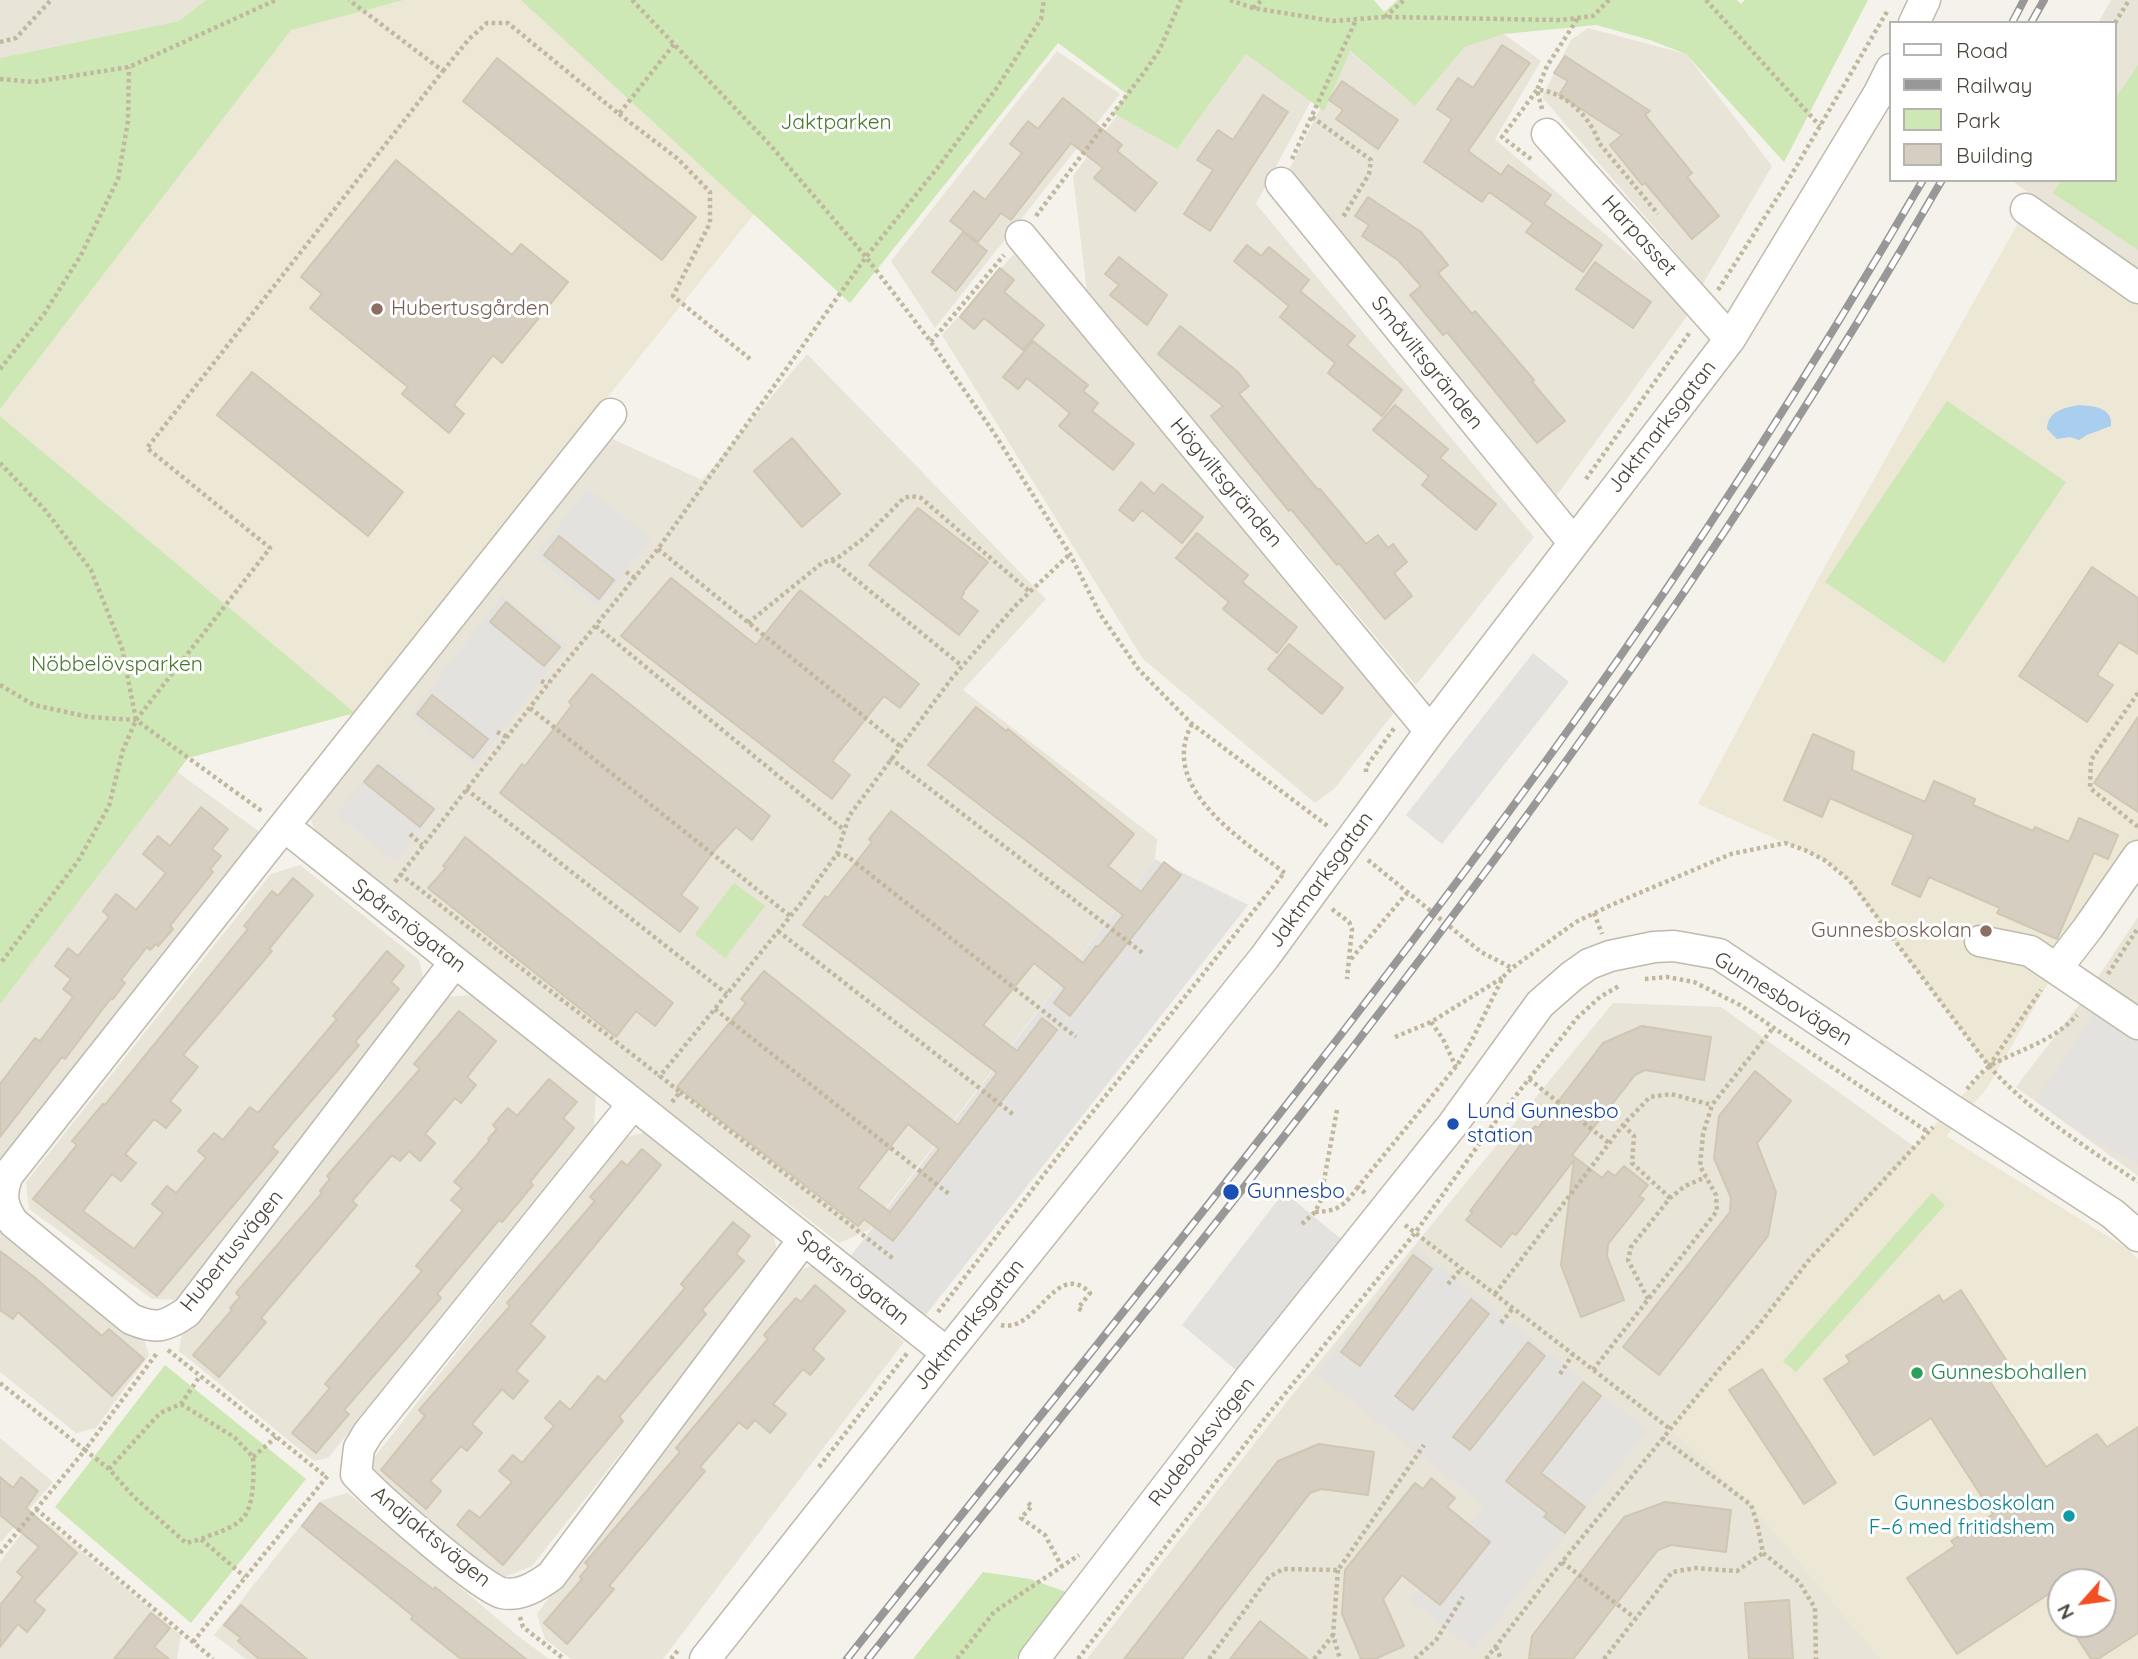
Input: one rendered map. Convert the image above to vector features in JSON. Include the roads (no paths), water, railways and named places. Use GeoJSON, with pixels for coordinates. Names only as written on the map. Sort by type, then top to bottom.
{"type":"FeatureCollection","features":[{"type":"Feature","properties":{"kind":"street"},"geometry":{"type":"LineString","coordinates":[[1915,21],[1925,0]]}},
{"type":"Feature","properties":{"kind":"street","name":"Jaktmarksgatan"},"geometry":{"type":"LineString","coordinates":[[692,1654],[947,1353],[1264,958],[1430,731],[1730,338],[1890,71]]}},
{"type":"Feature","properties":{"kind":"street","name":"Harpasset"},"geometry":{"type":"LineString","coordinates":[[1547,134],[1730,338]]}},
{"type":"Feature","properties":{"kind":"street","name":"Småviltsgränden"},"geometry":{"type":"LineString","coordinates":[[1281,183],[1573,542]]}},
{"type":"Feature","properties":{"kind":"street"},"geometry":{"type":"LineString","coordinates":[[2026,209],[2138,288]]}},
{"type":"Feature","properties":{"kind":"street","name":"Högviltsgränden"},"geometry":{"type":"LineString","coordinates":[[1021,236],[1430,731]]}},
{"type":"Feature","properties":{"kind":"street"},"geometry":{"type":"LineString","coordinates":[[284,826],[611,414]]}},
{"type":"Feature","properties":{"kind":"street","name":"Spårsnögatan"},"geometry":{"type":"LineString","coordinates":[[284,826],[947,1353]]}},
{"type":"Feature","properties":{"kind":"street","name":"Hubertusvägen"},"geometry":{"type":"LineString","coordinates":[[284,826],[8,1175],[3,1186],[5,1212],[14,1223],[131,1319],[147,1326],[167,1325],[187,1312],[455,962]]}},
{"type":"Feature","properties":{"kind":"street"},"geometry":{"type":"LineString","coordinates":[[2057,968],[2088,929],[2138,856]]}},
{"type":"Feature","properties":{"kind":"street"},"geometry":{"type":"LineString","coordinates":[[1980,941],[2030,951],[2138,1024]]}},
{"type":"Feature","properties":{"kind":"street","name":"Gunnesbovägen"},"geometry":{"type":"LineString","coordinates":[[1378,1218],[1452,1124],[1540,1004],[1589,964],[1610,956],[1674,946],[1719,954],[2113,1214],[2138,1236]]}},
{"type":"Feature","properties":{"kind":"street","name":"Andjaktsvägen"},"geometry":{"type":"LineString","coordinates":[[633,1104],[368,1433],[359,1448],[356,1474],[466,1571],[500,1592],[515,1593],[534,1588],[551,1576],[804,1239]]}},
{"type":"Feature","properties":{"kind":"street","name":"Rudeboksvägen"},"geometry":{"type":"LineString","coordinates":[[1034,1659],[1250,1378],[1378,1218]]}},
{"type":"Feature","properties":{"kind":"water"},"geometry":{"type":"Polygon","coordinates":[[[2079,405],[2105,411],[2111,420],[2111,426],[2079,440],[2070,437],[2057,439],[2047,429],[2050,418],[2062,409],[2079,405]]]}},
{"type":"Feature","properties":{"kind":"railway"},"geometry":{"type":"LineString","coordinates":[[2013,21],[2024,0]]}},
{"type":"Feature","properties":{"kind":"railway"},"geometry":{"type":"LineString","coordinates":[[2032,21],[2044,0]]}},
{"type":"Feature","properties":{"kind":"railway"},"geometry":{"type":"LineString","coordinates":[[847,1659],[1307,1078],[1487,842],[1666,590],[1755,455],[1922,182]]}},
{"type":"Feature","properties":{"kind":"railway"},"geometry":{"type":"LineString","coordinates":[[868,1659],[1235,1199],[1503,848],[1636,662],[1727,527],[1859,321],[1941,182]]}},
{"type":"Feature","properties":{"kind":"place","name":"Hubertusgården"},"geometry":{"type":"Point","coordinates":[377,309]}},
{"type":"Feature","properties":{"kind":"place","name":"Gunnesboskolan"},"geometry":{"type":"Point","coordinates":[1986,931]}},
{"type":"Feature","properties":{"kind":"place","name":"Lund Gunnesbo station"},"geometry":{"type":"Point","coordinates":[1453,1124]}},
{"type":"Feature","properties":{"kind":"place","name":"Gunnesbo"},"geometry":{"type":"Point","coordinates":[1231,1192]}},
{"type":"Feature","properties":{"kind":"place","name":"Gunnesbohallen"},"geometry":{"type":"Point","coordinates":[1917,1373]}},
{"type":"Feature","properties":{"kind":"place","name":"Gunnesboskolan F–6 med fritidshem"},"geometry":{"type":"Point","coordinates":[2069,1516]}},
{"type":"Feature","properties":{"kind":"park label","name":"Jaktparken"},"geometry":{"type":"Point","coordinates":[836,123]}},
{"type":"Feature","properties":{"kind":"park label","name":"Nöbbelövsparken"},"geometry":{"type":"Point","coordinates":[117,665]}}]}
